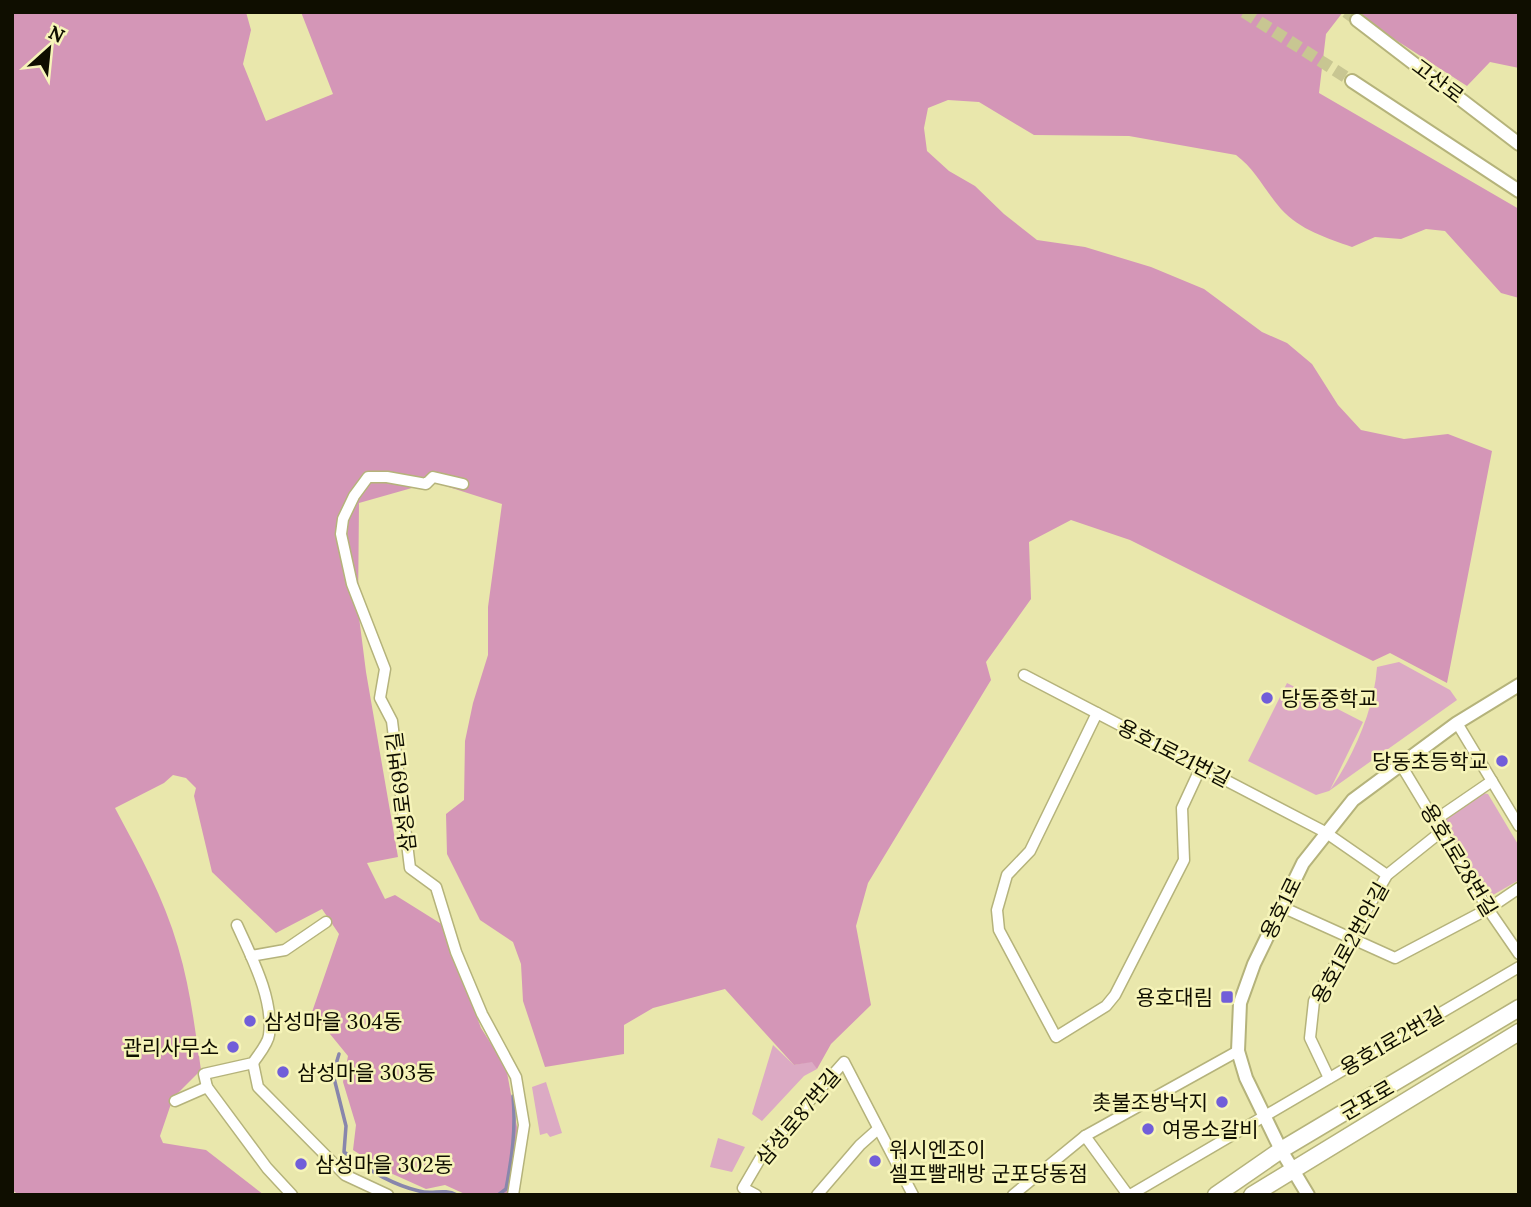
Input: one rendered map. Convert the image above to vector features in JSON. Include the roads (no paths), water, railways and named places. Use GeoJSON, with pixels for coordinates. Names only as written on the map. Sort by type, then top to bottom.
{"type":"FeatureCollection","features":[{"type":"Feature","properties":{"kind":"main road","name":"군포로"},"geometry":{"type":"LineString","coordinates":[[1216,1195],[1281,1150],[1519,1008]]}},
{"type":"Feature","properties":{"kind":"main road","name":"군포로"},"geometry":{"type":"LineString","coordinates":[[1252,1195],[1292,1168],[1519,1032]]}},
{"type":"Feature","properties":{"kind":"street","name":"고산로"},"geometry":{"type":"LineString","coordinates":[[1357,20],[1519,144]]}},
{"type":"Feature","properties":{"kind":"street"},"geometry":{"type":"LineString","coordinates":[[1352,81],[1519,191]]}},
{"type":"Feature","properties":{"kind":"street","name":"삼성로69번길"},"geometry":{"type":"LineString","coordinates":[[463,484],[433,477],[426,484],[387,477],[368,477],[354,496],[343,519],[341,534],[352,584],[385,669],[380,698],[393,721],[410,868],[436,887],[456,952],[482,1014],[516,1077],[524,1125],[513,1195]]}},
{"type":"Feature","properties":{"kind":"street","name":"용호1로21번길"},"geometry":{"type":"LineString","coordinates":[[1024,675],[1325,832],[1387,875]]}},
{"type":"Feature","properties":{"kind":"street","name":"용호1로"},"geometry":{"type":"LineString","coordinates":[[1308,1195],[1281,1150],[1268,1117],[1246,1078],[1238,1051],[1240,1003],[1254,964],[1303,863],[1353,800],[1457,723],[1519,685]]}},
{"type":"Feature","properties":{"kind":"street"},"geometry":{"type":"LineString","coordinates":[[1097,713],[1030,851],[1007,875],[997,910],[999,930],[1056,1037],[1106,1006],[1115,995],[1184,860],[1182,808],[1201,767]]}},
{"type":"Feature","properties":{"kind":"street"},"geometry":{"type":"LineString","coordinates":[[1457,723],[1519,826]]}},
{"type":"Feature","properties":{"kind":"street","name":"용호1로28번길"},"geometry":{"type":"LineString","coordinates":[[1401,765],[1488,909],[1519,954]]}},
{"type":"Feature","properties":{"kind":"street"},"geometry":{"type":"LineString","coordinates":[[1435,820],[1492,781]]}},
{"type":"Feature","properties":{"kind":"street","name":"용호1로2번안길"},"geometry":{"type":"LineString","coordinates":[[1329,1077],[1310,1038],[1314,1001],[1387,875],[1442,831]]}},
{"type":"Feature","properties":{"kind":"street"},"geometry":{"type":"LineString","coordinates":[[1282,907],[1395,958],[1488,909],[1519,888]]}},
{"type":"Feature","properties":{"kind":"street"},"geometry":{"type":"LineString","coordinates":[[251,956],[285,950],[326,922]]}},
{"type":"Feature","properties":{"kind":"street"},"geometry":{"type":"LineString","coordinates":[[237,925],[251,956],[268,1012],[269,1037],[253,1063],[258,1087],[345,1175],[387,1195]]}},
{"type":"Feature","properties":{"kind":"street","name":"용호1로2번길"},"geometry":{"type":"LineString","coordinates":[[1129,1195],[1268,1117],[1329,1077],[1519,967]]}},
{"type":"Feature","properties":{"kind":"street"},"geometry":{"type":"LineString","coordinates":[[1013,1195],[1086,1136],[1238,1051]]}},
{"type":"Feature","properties":{"kind":"street","name":"삼성로87번길"},"geometry":{"type":"LineString","coordinates":[[756,1195],[743,1188],[764,1152],[844,1062],[913,1195]]}},
{"type":"Feature","properties":{"kind":"street"},"geometry":{"type":"LineString","coordinates":[[253,1063],[204,1074],[207,1087],[267,1168],[292,1195]]}},
{"type":"Feature","properties":{"kind":"street"},"geometry":{"type":"LineString","coordinates":[[175,1101],[207,1087]]}},
{"type":"Feature","properties":{"kind":"street"},"geometry":{"type":"LineString","coordinates":[[817,1195],[860,1145],[878,1129]]}},
{"type":"Feature","properties":{"kind":"street"},"geometry":{"type":"LineString","coordinates":[[1086,1136],[1129,1195]]}},
{"type":"Feature","properties":{"kind":"waterway"},"geometry":{"type":"LineString","coordinates":[[339,1054],[333,1074],[346,1126],[344,1152],[399,1185],[424,1192],[457,1195]]}},
{"type":"Feature","properties":{"kind":"waterway"},"geometry":{"type":"LineString","coordinates":[[498,1195],[506,1189],[510,1166],[514,1131],[513,1096]]}},
{"type":"Feature","properties":{"kind":"tunnel"},"geometry":{"type":"LineString","coordinates":[[1244,12],[1352,81]]}},
{"type":"Feature","properties":{"kind":"tunnel"},"geometry":{"type":"LineString","coordinates":[[1346,12],[1357,20]]}},
{"type":"Feature","properties":{"kind":"place","name":"당동중학교"},"geometry":{"type":"Point","coordinates":[1267,698]}},
{"type":"Feature","properties":{"kind":"place","name":"당동초등학교"},"geometry":{"type":"Point","coordinates":[1502,761]}},
{"type":"Feature","properties":{"kind":"place","name":"용호대림"},"geometry":{"type":"Point","coordinates":[1227,997]}},
{"type":"Feature","properties":{"kind":"place","name":"삼성마을 304동"},"geometry":{"type":"Point","coordinates":[250,1021]}},
{"type":"Feature","properties":{"kind":"place","name":"관리사무소"},"geometry":{"type":"Point","coordinates":[233,1047]}},
{"type":"Feature","properties":{"kind":"place","name":"삼성마을 303동"},"geometry":{"type":"Point","coordinates":[283,1072]}},
{"type":"Feature","properties":{"kind":"place","name":"촛불조방낙지"},"geometry":{"type":"Point","coordinates":[1222,1102]}},
{"type":"Feature","properties":{"kind":"place","name":"여몽소갈비"},"geometry":{"type":"Point","coordinates":[1148,1129]}},
{"type":"Feature","properties":{"kind":"place","name":"워시엔조이 셀프빨래방 군포당동점"},"geometry":{"type":"Point","coordinates":[875,1161]}},
{"type":"Feature","properties":{"kind":"place","name":"삼성마을 302동"},"geometry":{"type":"Point","coordinates":[301,1164]}}]}
